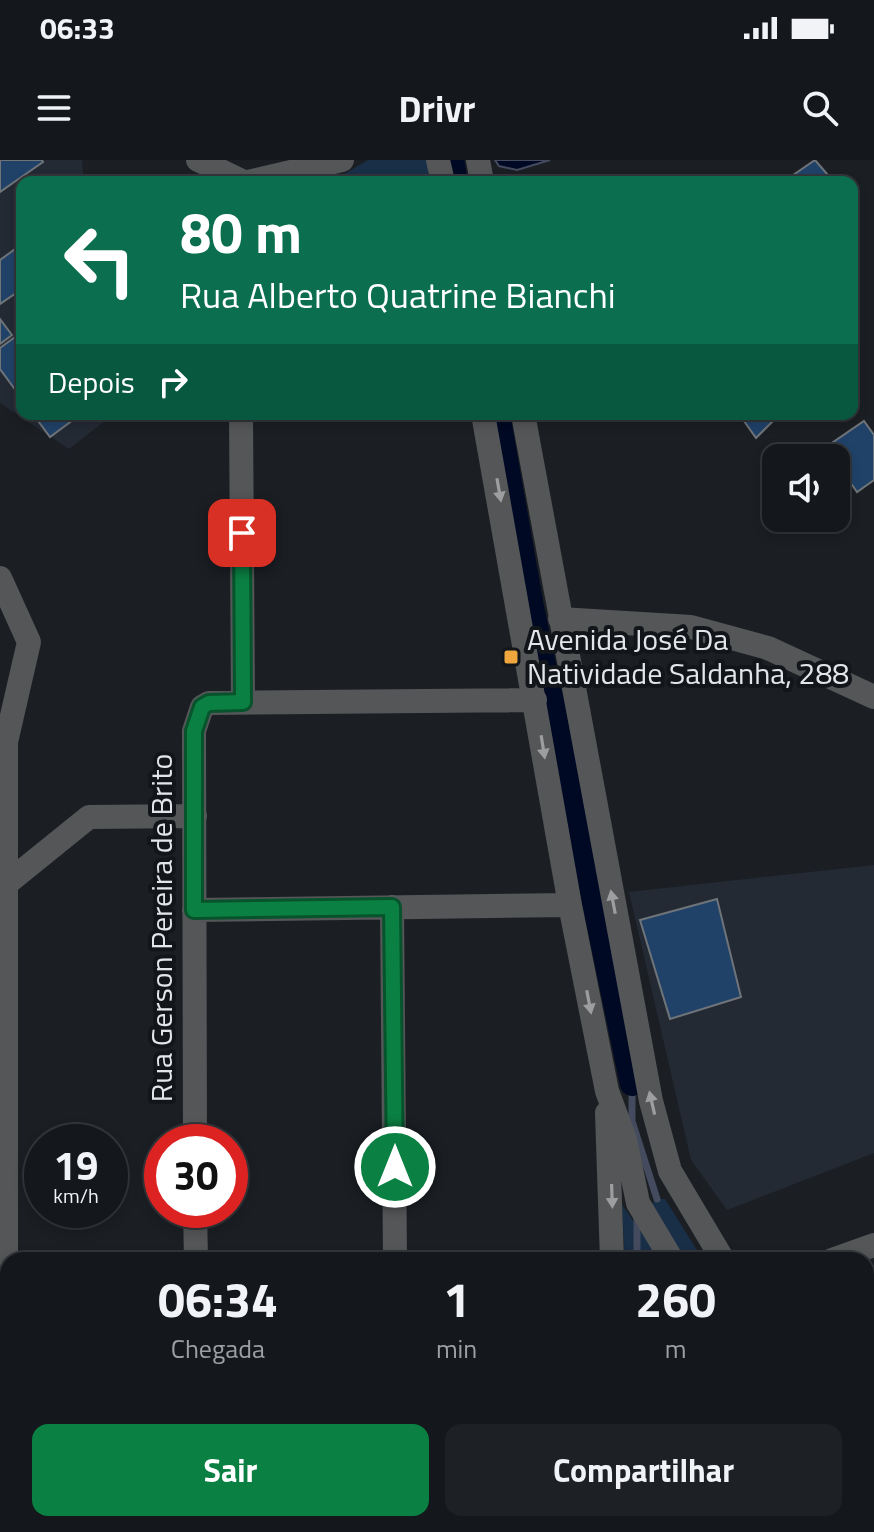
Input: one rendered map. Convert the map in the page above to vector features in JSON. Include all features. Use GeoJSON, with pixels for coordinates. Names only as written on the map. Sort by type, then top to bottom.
{"type":"FeatureCollection","features":[{"type":"Feature","properties":{"kind":"street"},"geometry":{"type":"LineString","coordinates":[[198,160],[233,176]]}},
{"type":"Feature","properties":{"kind":"street"},"geometry":{"type":"LineString","coordinates":[[272,176],[342,160]]}},
{"type":"Feature","properties":{"kind":"street"},"geometry":{"type":"LineString","coordinates":[[241,420],[243,702],[535,700]]}},
{"type":"Feature","properties":{"kind":"street"},"geometry":{"type":"LineString","coordinates":[[484,420],[570,905],[607,1091],[625,1139],[638,1203],[667,1252]]}},
{"type":"Feature","properties":{"kind":"street"},"geometry":{"type":"LineString","coordinates":[[524,420],[651,1101],[670,1171],[718,1252]]}},
{"type":"Feature","properties":{"kind":"street"},"geometry":{"type":"LineString","coordinates":[[0,578],[29,642],[6,742],[3,887],[5,1252]]}},
{"type":"Feature","properties":{"kind":"street"},"geometry":{"type":"LineString","coordinates":[[560,619],[691,627],[768,648],[874,697]]}},
{"type":"Feature","properties":{"kind":"street","name":"Rua Gerson Pereira de Brito"},"geometry":{"type":"LineString","coordinates":[[195,1124],[196,714],[209,703],[243,702]]}},
{"type":"Feature","properties":{"kind":"street"},"geometry":{"type":"LineString","coordinates":[[3,887],[89,817],[195,816]]}},
{"type":"Feature","properties":{"kind":"street"},"geometry":{"type":"LineString","coordinates":[[194,910],[570,905]]}},
{"type":"Feature","properties":{"kind":"street"},"geometry":{"type":"LineString","coordinates":[[392,907],[395,1252]]}},
{"type":"Feature","properties":{"kind":"street"},"geometry":{"type":"LineString","coordinates":[[607,1091],[612,1252]]}},
{"type":"Feature","properties":{"kind":"street"},"geometry":{"type":"LineString","coordinates":[[195,1228],[196,1252]]}},
{"type":"Feature","properties":{"kind":"street"},"geometry":{"type":"LineString","coordinates":[[854,1252],[874,1245]]}},
{"type":"Feature","properties":{"kind":"shaded area"},"geometry":{"type":"Polygon","coordinates":[[[0,160],[82,160],[83,176],[16,176],[16,414],[0,403],[0,160]]]}},
{"type":"Feature","properties":{"kind":"shaded area"},"geometry":{"type":"Polygon","coordinates":[[[368,160],[430,160],[433,176],[341,176],[368,160]]]}},
{"type":"Feature","properties":{"kind":"shaded area"},"geometry":{"type":"Polygon","coordinates":[[[495,160],[550,160],[517,170],[499,166],[495,160]]]}},
{"type":"Feature","properties":{"kind":"shaded area"},"geometry":{"type":"Polygon","coordinates":[[[26,420],[106,420],[69,449],[26,420]]]}},
{"type":"Feature","properties":{"kind":"shaded area"},"geometry":{"type":"Polygon","coordinates":[[[874,865],[874,1153],[727,1210],[691,1160],[629,892],[874,865]]]}},
{"type":"Feature","properties":{"kind":"shaded area"},"geometry":{"type":"Polygon","coordinates":[[[657,1199],[665,1199],[698,1252],[625,1252],[622,1205],[643,1234],[643,1211],[657,1199]]]}},
{"type":"Feature","properties":{"kind":"building"},"geometry":{"type":"Polygon","coordinates":[[[0,160],[42,160],[23,176],[16,176],[16,181],[0,192],[0,160]]]}},
{"type":"Feature","properties":{"kind":"building"},"geometry":{"type":"Polygon","coordinates":[[[815,160],[829,176],[792,176],[815,160]]]}},
{"type":"Feature","properties":{"kind":"building"},"geometry":{"type":"Polygon","coordinates":[[[16,248],[16,293],[0,304],[0,260],[16,248]]]}},
{"type":"Feature","properties":{"kind":"building"},"geometry":{"type":"Polygon","coordinates":[[[0,319],[12,335],[0,344],[0,319]]]}},
{"type":"Feature","properties":{"kind":"building"},"geometry":{"type":"Polygon","coordinates":[[[16,336],[16,391],[0,369],[0,348],[16,336]]]}},
{"type":"Feature","properties":{"kind":"building"},"geometry":{"type":"Polygon","coordinates":[[[37,420],[73,420],[50,437],[37,420]]]}},
{"type":"Feature","properties":{"kind":"building"},"geometry":{"type":"Polygon","coordinates":[[[743,420],[774,420],[756,438],[743,420]]]}},
{"type":"Feature","properties":{"kind":"building"},"geometry":{"type":"Polygon","coordinates":[[[864,421],[874,435],[874,480],[857,492],[850,482],[850,444],[830,444],[864,421]]]}},
{"type":"Feature","properties":{"kind":"building"},"geometry":{"type":"Polygon","coordinates":[[[717,899],[741,997],[670,1019],[640,920],[717,899]]]}},
{"type":"Feature","properties":{"kind":"waterway"},"geometry":{"type":"LineString","coordinates":[[452,160],[455,176]]}},
{"type":"Feature","properties":{"kind":"waterway"},"geometry":{"type":"LineString","coordinates":[[499,420],[532,607],[632,1084]]}},
{"type":"Feature","properties":{"kind":"waterway"},"geometry":{"type":"LineString","coordinates":[[632,1084],[632,1121],[657,1199]]}},
{"type":"Feature","properties":{"kind":"waterway"},"geometry":{"type":"LineString","coordinates":[[637,1218],[637,1252]]}},
{"type":"Feature","properties":{"kind":"place","name":"Avenida José Da Natividade Saldanha, 288"},"geometry":{"type":"Point","coordinates":[511,657]}},
{"type":"Feature","properties":{"kind":"route"},"geometry":{"type":"LineString","coordinates":[[242,533],[243,702],[209,703],[196,714],[194,910],[392,907],[395,1167]]}}]}
